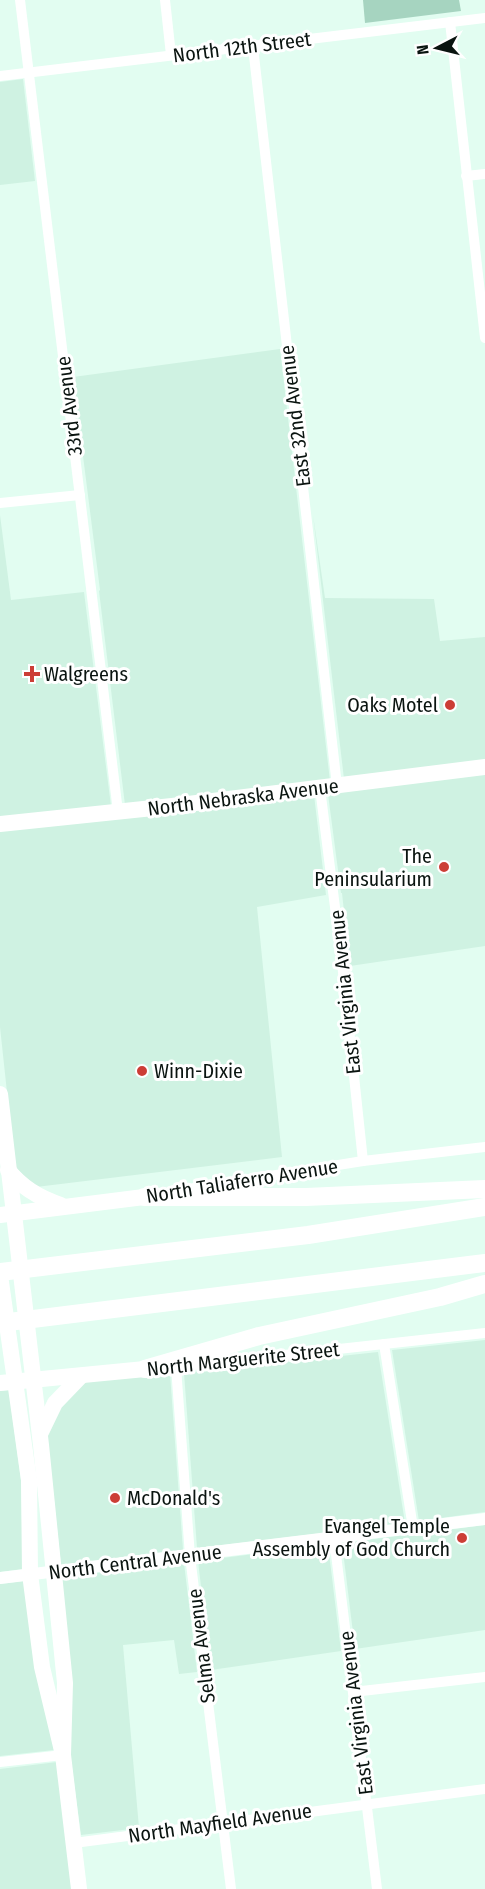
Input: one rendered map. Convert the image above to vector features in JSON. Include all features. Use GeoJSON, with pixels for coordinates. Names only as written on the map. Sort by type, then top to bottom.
{"type":"FeatureCollection","features":[{"type":"Feature","properties":{"kind":"highway"},"geometry":{"type":"LineString","coordinates":[[144,1197],[306,1197],[485,1189]]}},
{"type":"Feature","properties":{"kind":"highway"},"geometry":{"type":"LineString","coordinates":[[0,1274],[308,1235],[485,1207]]}},
{"type":"Feature","properties":{"kind":"highway"},"geometry":{"type":"LineString","coordinates":[[0,1323],[485,1263]]}},
{"type":"Feature","properties":{"kind":"highway"},"geometry":{"type":"LineString","coordinates":[[145,1369],[259,1336],[440,1297],[485,1284]]}},
{"type":"Feature","properties":{"kind":"main road","name":"North Nebraska Avenue"},"geometry":{"type":"LineString","coordinates":[[0,824],[118,812],[485,767]]}},
{"type":"Feature","properties":{"kind":"main road"},"geometry":{"type":"LineString","coordinates":[[0,1094],[8,1170],[6,1214],[33,1380],[65,1683],[63,1755]]}},
{"type":"Feature","properties":{"kind":"main road"},"geometry":{"type":"LineString","coordinates":[[8,1170],[30,1192],[65,1206]]}},
{"type":"Feature","properties":{"kind":"main road","name":"North Taliaferro Avenue"},"geometry":{"type":"LineString","coordinates":[[6,1214],[144,1197]]}},
{"type":"Feature","properties":{"kind":"main road"},"geometry":{"type":"LineString","coordinates":[[0,1274],[8,1382],[29,1480],[30,1574],[42,1667],[63,1755],[80,1889]]}},
{"type":"Feature","properties":{"kind":"main road","name":"North Marguerite Street"},"geometry":{"type":"LineString","coordinates":[[8,1382],[145,1369]]}},
{"type":"Feature","properties":{"kind":"main road"},"geometry":{"type":"LineString","coordinates":[[39,1436],[54,1403],[81,1376]]}},
{"type":"Feature","properties":{"kind":"street","name":"33rd Avenue"},"geometry":{"type":"LineString","coordinates":[[20,0],[118,812]]}},
{"type":"Feature","properties":{"kind":"street"},"geometry":{"type":"LineString","coordinates":[[165,0],[171,55]]}},
{"type":"Feature","properties":{"kind":"street","name":"North 12th Street"},"geometry":{"type":"LineString","coordinates":[[0,76],[485,18]]}},
{"type":"Feature","properties":{"kind":"street"},"geometry":{"type":"LineString","coordinates":[[450,22],[485,338]]}},
{"type":"Feature","properties":{"kind":"street","name":"East 32nd Avenue"},"geometry":{"type":"LineString","coordinates":[[254,47],[337,786]]}},
{"type":"Feature","properties":{"kind":"street"},"geometry":{"type":"LineString","coordinates":[[466,176],[485,174]]}},
{"type":"Feature","properties":{"kind":"street"},"geometry":{"type":"LineString","coordinates":[[0,503],[80,495]]}},
{"type":"Feature","properties":{"kind":"street","name":"East Virginia Avenue"},"geometry":{"type":"LineString","coordinates":[[320,788],[342,963],[363,1161]]}},
{"type":"Feature","properties":{"kind":"street","name":"North Taliaferro Avenue"},"geometry":{"type":"LineString","coordinates":[[144,1197],[363,1161],[485,1147]]}},
{"type":"Feature","properties":{"kind":"street","name":"North Marguerite Street"},"geometry":{"type":"LineString","coordinates":[[145,1369],[485,1333]]}},
{"type":"Feature","properties":{"kind":"street"},"geometry":{"type":"LineString","coordinates":[[384,1344],[413,1528]]}},
{"type":"Feature","properties":{"kind":"street","name":"Selma Avenue"},"geometry":{"type":"LineString","coordinates":[[177,1367],[190,1556],[231,1889]]}},
{"type":"Feature","properties":{"kind":"street","name":"North Central Avenue"},"geometry":{"type":"LineString","coordinates":[[0,1578],[485,1519]]}},
{"type":"Feature","properties":{"kind":"street","name":"East Virginia Avenue"},"geometry":{"type":"LineString","coordinates":[[334,1538],[377,1889]]}},
{"type":"Feature","properties":{"kind":"street"},"geometry":{"type":"LineString","coordinates":[[353,1692],[485,1677]]}},
{"type":"Feature","properties":{"kind":"street"},"geometry":{"type":"LineString","coordinates":[[0,1762],[63,1755]]}},
{"type":"Feature","properties":{"kind":"street","name":"North Mayfield Avenue"},"geometry":{"type":"LineString","coordinates":[[74,1843],[485,1789]]}},
{"type":"Feature","properties":{"kind":"shaded area"},"geometry":{"type":"Polygon","coordinates":[[[363,0],[459,0],[461,11],[365,23],[363,0]]]}},
{"type":"Feature","properties":{"kind":"shaded area"},"geometry":{"type":"Polygon","coordinates":[[[23,79],[35,181],[0,185],[0,82],[23,79]]]}},
{"type":"Feature","properties":{"kind":"shaded area"},"geometry":{"type":"Polygon","coordinates":[[[280,349],[330,781],[125,805],[73,377],[280,349]]]}},
{"type":"Feature","properties":{"kind":"shaded area"},"geometry":{"type":"Polygon","coordinates":[[[0,515],[11,600],[84,592],[111,806],[0,818],[0,515]]]}},
{"type":"Feature","properties":{"kind":"shaded area"},"geometry":{"type":"Polygon","coordinates":[[[313,515],[325,598],[434,599],[440,641],[485,637],[485,761],[344,779],[313,515]]]}},
{"type":"Feature","properties":{"kind":"shaded area"},"geometry":{"type":"Polygon","coordinates":[[[485,774],[485,946],[350,966],[328,794],[485,774]]]}},
{"type":"Feature","properties":{"kind":"shaded area"},"geometry":{"type":"Polygon","coordinates":[[[314,795],[326,895],[257,907],[282,1157],[36,1187],[15,1167],[0,1027],[0,831],[314,795]]]}},
{"type":"Feature","properties":{"kind":"shaded area"},"geometry":{"type":"Polygon","coordinates":[[[485,1340],[485,1512],[419,1521],[392,1350],[485,1340]]]}},
{"type":"Feature","properties":{"kind":"shaded area"},"geometry":{"type":"Polygon","coordinates":[[[378,1352],[405,1523],[197,1548],[184,1373],[378,1352]]]}},
{"type":"Feature","properties":{"kind":"shaded area"},"geometry":{"type":"Polygon","coordinates":[[[170,1374],[183,1550],[61,1565],[47,1436],[60,1406],[85,1382],[170,1374]]]}},
{"type":"Feature","properties":{"kind":"shaded area"},"geometry":{"type":"Polygon","coordinates":[[[9,1390],[21,1481],[23,1569],[0,1572],[0,1391],[9,1390]]]}},
{"type":"Feature","properties":{"kind":"shaded area"},"geometry":{"type":"Polygon","coordinates":[[[485,1525],[485,1630],[355,1649],[342,1543],[485,1525]]]}},
{"type":"Feature","properties":{"kind":"shaded area"},"geometry":{"type":"Polygon","coordinates":[[[328,1545],[341,1651],[211,1670],[198,1561],[328,1545]]]}},
{"type":"Feature","properties":{"kind":"shaded area"},"geometry":{"type":"Polygon","coordinates":[[[184,1563],[197,1672],[179,1674],[174,1640],[123,1645],[139,1828],[81,1835],[71,1760],[62,1577],[184,1563]]]}},
{"type":"Feature","properties":{"kind":"shaded area"},"geometry":{"type":"Polygon","coordinates":[[[24,1581],[54,1750],[0,1756],[0,1584],[24,1581]]]}},
{"type":"Feature","properties":{"kind":"shaded area"},"geometry":{"type":"Polygon","coordinates":[[[57,1762],[73,1889],[0,1889],[0,1769],[57,1762]]]}},
{"type":"Feature","properties":{"kind":"place","name":"Walgreens"},"geometry":{"type":"Point","coordinates":[32,674]}},
{"type":"Feature","properties":{"kind":"place","name":"Oaks Motel"},"geometry":{"type":"Point","coordinates":[450,705]}},
{"type":"Feature","properties":{"kind":"place","name":"The Peninsularium"},"geometry":{"type":"Point","coordinates":[444,867]}},
{"type":"Feature","properties":{"kind":"place","name":"Winn-Dixie"},"geometry":{"type":"Point","coordinates":[142,1071]}},
{"type":"Feature","properties":{"kind":"place","name":"McDonald's"},"geometry":{"type":"Point","coordinates":[115,1498]}},
{"type":"Feature","properties":{"kind":"place","name":"Evangel Temple Assembly of God Church"},"geometry":{"type":"Point","coordinates":[462,1538]}}]}
